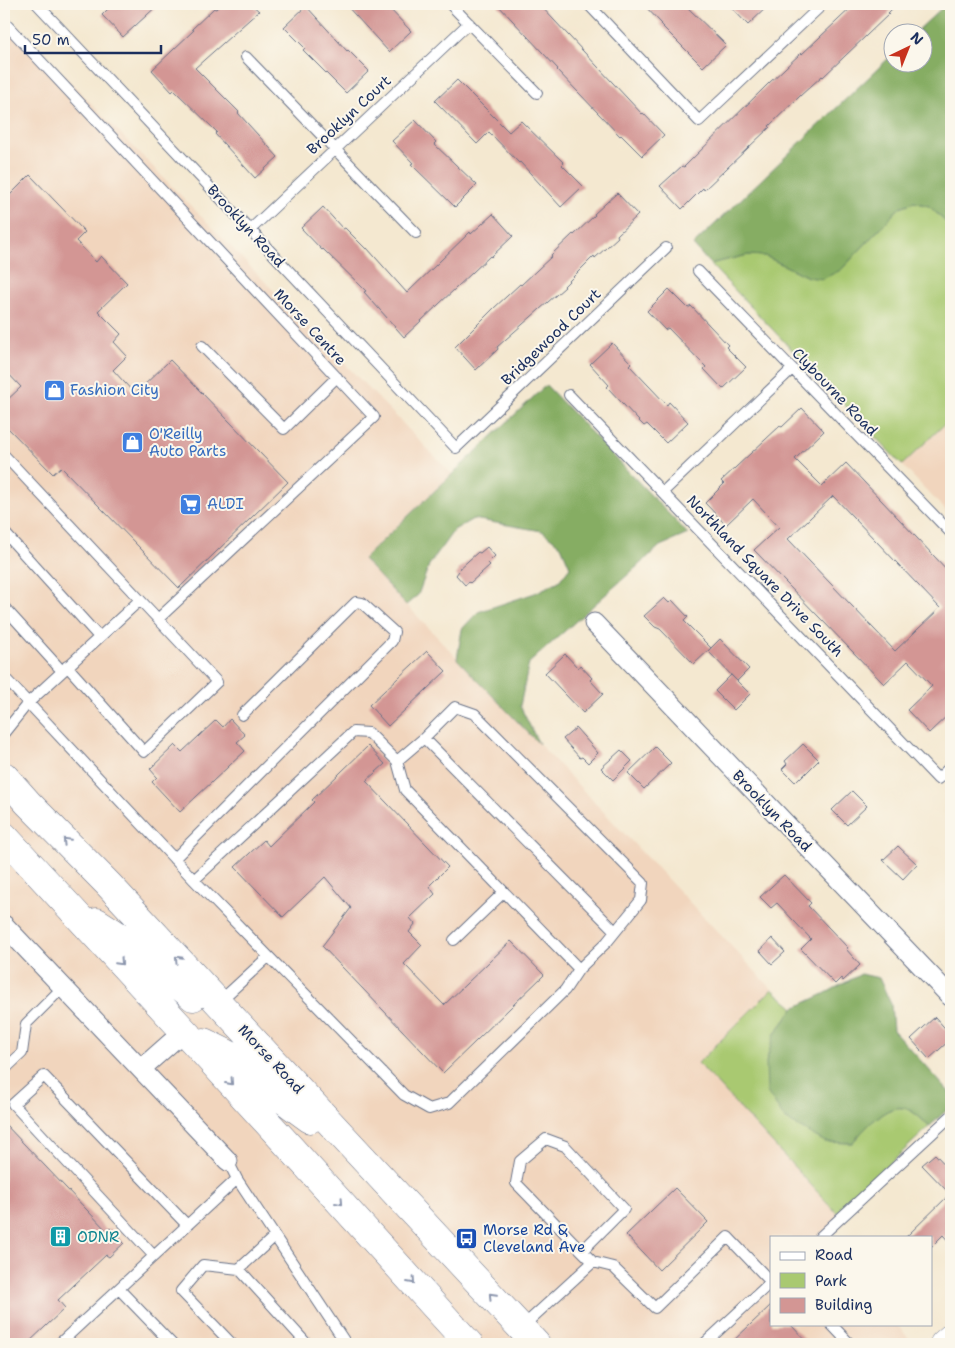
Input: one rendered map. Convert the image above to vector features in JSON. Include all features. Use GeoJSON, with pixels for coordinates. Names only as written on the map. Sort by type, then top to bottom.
{"type":"FeatureCollection","features":[{"type":"Feature","properties":{"kind":"main road","name":"Morse Road"},"geometry":{"type":"LineString","coordinates":[[4,776],[218,1002],[529,1336]]}},
{"type":"Feature","properties":{"kind":"main road"},"geometry":{"type":"LineString","coordinates":[[4,836],[184,1031],[467,1344]]}},
{"type":"Feature","properties":{"kind":"main road"},"geometry":{"type":"LineString","coordinates":[[64,902],[125,940],[195,998],[218,1002]]}},
{"type":"Feature","properties":{"kind":"main road"},"geometry":{"type":"LineString","coordinates":[[184,1031],[234,1058],[273,1092],[368,1164]]}},
{"type":"Feature","properties":{"kind":"main road"},"geometry":{"type":"LineString","coordinates":[[944,1344],[951,1338]]}},
{"type":"Feature","properties":{"kind":"street","name":"Brooklyn Road"},"geometry":{"type":"LineString","coordinates":[[594,623],[951,997]]}},
{"type":"Feature","properties":{"kind":"street"},"geometry":{"type":"LineString","coordinates":[[4,925],[228,1161]]}},
{"type":"Feature","properties":{"kind":"street"},"geometry":{"type":"LineString","coordinates":[[141,1069],[184,1031]]}},
{"type":"Feature","properties":{"kind":"lane"},"geometry":{"type":"LineString","coordinates":[[450,4],[537,93]]}},
{"type":"Feature","properties":{"kind":"lane"},"geometry":{"type":"LineString","coordinates":[[588,4],[699,121],[823,4]]}},
{"type":"Feature","properties":{"kind":"lane","name":"Brooklyn Road"},"geometry":{"type":"LineString","coordinates":[[42,6],[456,448]]}},
{"type":"Feature","properties":{"kind":"lane","name":"Morse Centre"},"geometry":{"type":"LineString","coordinates":[[4,22],[374,417],[158,619]]}},
{"type":"Feature","properties":{"kind":"lane","name":"Brooklyn Court"},"geometry":{"type":"LineString","coordinates":[[250,230],[469,23]]}},
{"type":"Feature","properties":{"kind":"lane"},"geometry":{"type":"LineString","coordinates":[[246,58],[416,233]]}},
{"type":"Feature","properties":{"kind":"lane","name":"Bridgewood Court"},"geometry":{"type":"LineString","coordinates":[[456,448],[666,248]]}},
{"type":"Feature","properties":{"kind":"lane","name":"Clybourne Road"},"geometry":{"type":"LineString","coordinates":[[698,271],[951,533]]}},
{"type":"Feature","properties":{"kind":"lane"},"geometry":{"type":"LineString","coordinates":[[202,346],[284,429],[337,377]]}},
{"type":"Feature","properties":{"kind":"lane"},"geometry":{"type":"LineString","coordinates":[[663,492],[792,369]]}},
{"type":"Feature","properties":{"kind":"lane","name":"Northland Square Drive South"},"geometry":{"type":"LineString","coordinates":[[569,395],[938,779],[951,766]]}},
{"type":"Feature","properties":{"kind":"lane"},"geometry":{"type":"LineString","coordinates":[[4,455],[217,682],[144,752],[4,607]]}},
{"type":"Feature","properties":{"kind":"lane"},"geometry":{"type":"LineString","coordinates":[[4,532],[99,637]]}},
{"type":"Feature","properties":{"kind":"lane"},"geometry":{"type":"LineString","coordinates":[[4,733],[28,703],[140,600]]}},
{"type":"Feature","properties":{"kind":"lane"},"geometry":{"type":"LineString","coordinates":[[174,859],[392,641],[394,632],[362,603],[356,602],[242,714]]}},
{"type":"Feature","properties":{"kind":"lane"},"geometry":{"type":"LineString","coordinates":[[4,677],[194,880],[404,1095],[429,1109],[449,1103],[565,990],[579,969],[607,942],[640,900],[643,883],[475,714],[455,707],[424,738],[397,761]]}},
{"type":"Feature","properties":{"kind":"lane"},"geometry":{"type":"LineString","coordinates":[[194,880],[353,732],[370,733],[397,761],[405,790],[579,969]]}},
{"type":"Feature","properties":{"kind":"lane"},"geometry":{"type":"LineString","coordinates":[[424,738],[615,931]]}},
{"type":"Feature","properties":{"kind":"lane"},"geometry":{"type":"LineString","coordinates":[[454,940],[504,892]]}},
{"type":"Feature","properties":{"kind":"lane"},"geometry":{"type":"LineString","coordinates":[[218,1002],[268,956]]}},
{"type":"Feature","properties":{"kind":"lane"},"geometry":{"type":"LineString","coordinates":[[4,1070],[22,1053],[26,1024],[63,987]]}},
{"type":"Feature","properties":{"kind":"lane"},"geometry":{"type":"LineString","coordinates":[[154,1256],[13,1104],[44,1076],[188,1225]]}},
{"type":"Feature","properties":{"kind":"lane"},"geometry":{"type":"LineString","coordinates":[[821,1236],[951,1116]]}},
{"type":"Feature","properties":{"kind":"lane"},"geometry":{"type":"LineString","coordinates":[[582,1251],[624,1209],[565,1146],[546,1139],[520,1161],[516,1183],[582,1251],[593,1262],[613,1267],[655,1308],[728,1237],[770,1281]]}},
{"type":"Feature","properties":{"kind":"lane"},"geometry":{"type":"LineString","coordinates":[[228,1161],[237,1179],[345,1342],[343,1344]]}},
{"type":"Feature","properties":{"kind":"lane"},"geometry":{"type":"LineString","coordinates":[[59,1344],[237,1179]]}},
{"type":"Feature","properties":{"kind":"lane"},"geometry":{"type":"LineString","coordinates":[[239,1269],[275,1236]]}},
{"type":"Feature","properties":{"kind":"lane"},"geometry":{"type":"LineString","coordinates":[[529,1336],[593,1262]]}},
{"type":"Feature","properties":{"kind":"lane"},"geometry":{"type":"LineString","coordinates":[[232,1344],[180,1291],[203,1265],[239,1269],[307,1344]]}},
{"type":"Feature","properties":{"kind":"lane"},"geometry":{"type":"LineString","coordinates":[[704,1344],[770,1283]]}},
{"type":"Feature","properties":{"kind":"lane"},"geometry":{"type":"LineString","coordinates":[[119,1289],[172,1344]]}},
{"type":"Feature","properties":{"kind":"lane"},"geometry":{"type":"LineString","coordinates":[[833,1326],[850,1344]]}},
{"type":"Feature","properties":{"kind":"shaded area"},"geometry":{"type":"Polygon","coordinates":[[[4,14],[452,474],[363,559],[772,989],[698,1063],[845,1222],[829,1236],[770,1236],[770,1326],[898,1326],[914,1344],[4,1344],[4,14]]]}},
{"type":"Feature","properties":{"kind":"shaded area"},"geometry":{"type":"Polygon","coordinates":[[[951,418],[951,516],[902,465],[951,418]]]}},
{"type":"Feature","properties":{"kind":"green space"},"geometry":{"type":"Polygon","coordinates":[[[946,4],[951,4],[951,102],[944,114],[951,122],[951,227],[929,206],[914,202],[900,207],[841,270],[822,279],[808,277],[765,256],[748,255],[710,264],[693,245],[882,65],[882,72],[932,72],[932,22],[927,22],[946,4]]]}},
{"type":"Feature","properties":{"kind":"green space"},"geometry":{"type":"Polygon","coordinates":[[[914,202],[929,206],[951,227],[951,418],[902,465],[710,264],[748,255],[765,256],[808,277],[841,270],[900,207],[914,202]]]}},
{"type":"Feature","properties":{"kind":"green space"},"geometry":{"type":"Polygon","coordinates":[[[546,385],[688,534],[660,546],[529,663],[520,706],[539,744],[457,659],[462,629],[478,612],[535,593],[559,581],[570,567],[561,546],[542,531],[473,519],[454,530],[429,565],[418,595],[406,605],[363,559],[546,385]]]}},
{"type":"Feature","properties":{"kind":"green space"},"geometry":{"type":"Polygon","coordinates":[[[861,974],[879,978],[891,1004],[893,1030],[951,1094],[951,1106],[930,1126],[910,1110],[892,1109],[876,1118],[852,1143],[825,1142],[785,1119],[767,1092],[766,1062],[774,1035],[794,1008],[861,974]]]}},
{"type":"Feature","properties":{"kind":"green space"},"geometry":{"type":"Polygon","coordinates":[[[772,989],[794,1008],[774,1035],[785,1119],[826,1142],[852,1143],[876,1118],[892,1109],[910,1110],[930,1126],[837,1213],[698,1063],[772,989]]]}},
{"type":"Feature","properties":{"kind":"building"},"geometry":{"type":"Polygon","coordinates":[[[113,4],[159,4],[123,37],[102,15],[113,4]]]}},
{"type":"Feature","properties":{"kind":"building"},"geometry":{"type":"Polygon","coordinates":[[[221,4],[251,4],[259,11],[195,68],[239,112],[278,157],[255,178],[215,134],[217,132],[174,90],[172,92],[152,70],[194,30],[192,29],[214,8],[216,9],[221,4]]]}},
{"type":"Feature","properties":{"kind":"building"},"geometry":{"type":"Polygon","coordinates":[[[345,4],[385,4],[411,31],[389,52],[345,4]]]}},
{"type":"Feature","properties":{"kind":"building"},"geometry":{"type":"Polygon","coordinates":[[[497,4],[539,4],[664,135],[642,156],[620,136],[557,70],[497,4]]]}},
{"type":"Feature","properties":{"kind":"building"},"geometry":{"type":"Polygon","coordinates":[[[643,4],[684,4],[726,45],[703,67],[643,4]]]}},
{"type":"Feature","properties":{"kind":"building"},"geometry":{"type":"Polygon","coordinates":[[[728,4],[770,4],[748,25],[728,4]]]}},
{"type":"Feature","properties":{"kind":"building"},"geometry":{"type":"Polygon","coordinates":[[[855,4],[897,4],[889,14],[823,77],[800,96],[770,127],[682,209],[660,186],[682,166],[684,167],[769,83],[855,4]]]}},
{"type":"Feature","properties":{"kind":"building"},"geometry":{"type":"Polygon","coordinates":[[[306,6],[347,51],[369,71],[346,93],[303,50],[305,48],[284,27],[306,6]]]}},
{"type":"Feature","properties":{"kind":"building"},"geometry":{"type":"Polygon","coordinates":[[[457,80],[509,132],[521,121],[564,163],[562,165],[583,186],[561,207],[520,162],[489,132],[477,144],[435,101],[457,80]]]}},
{"type":"Feature","properties":{"kind":"building"},"geometry":{"type":"Polygon","coordinates":[[[415,120],[436,142],[434,144],[477,185],[455,207],[411,164],[413,163],[392,141],[415,120]]]}},
{"type":"Feature","properties":{"kind":"building"},"geometry":{"type":"Polygon","coordinates":[[[30,175],[85,232],[76,241],[96,262],[101,256],[127,283],[98,311],[121,334],[114,342],[127,356],[113,370],[135,394],[170,360],[288,482],[179,588],[61,467],[53,474],[4,424],[4,403],[21,387],[4,369],[4,201],[30,175]]]}},
{"type":"Feature","properties":{"kind":"building"},"geometry":{"type":"Polygon","coordinates":[[[617,193],[638,215],[617,235],[618,237],[595,258],[594,256],[565,287],[497,347],[498,349],[476,370],[455,347],[617,193]]]}},
{"type":"Feature","properties":{"kind":"building"},"geometry":{"type":"Polygon","coordinates":[[[323,207],[343,229],[345,228],[367,248],[407,293],[470,232],[471,234],[493,214],[513,236],[404,337],[364,292],[366,291],[301,228],[323,207]]]}},
{"type":"Feature","properties":{"kind":"building"},"geometry":{"type":"Polygon","coordinates":[[[669,289],[688,308],[691,306],[746,367],[723,389],[704,369],[706,367],[668,328],[665,330],[647,311],[669,289]]]}},
{"type":"Feature","properties":{"kind":"building"},"geometry":{"type":"Polygon","coordinates":[[[612,343],[631,363],[629,365],[667,405],[669,402],[688,422],[666,443],[647,424],[644,426],[638,420],[607,387],[609,385],[590,364],[612,343]]]}},
{"type":"Feature","properties":{"kind":"building"},"geometry":{"type":"Polygon","coordinates":[[[802,408],[824,431],[795,459],[822,486],[846,463],[951,574],[951,712],[929,733],[907,710],[932,686],[908,661],[884,684],[754,550],[779,527],[753,499],[726,525],[705,503],[724,484],[721,481],[780,426],[782,427],[802,408]],[[833,496],[788,539],[895,651],[940,608],[833,496]]]}},
{"type":"Feature","properties":{"kind":"building"},"geometry":{"type":"Polygon","coordinates":[[[487,547],[495,556],[488,563],[490,565],[470,583],[465,585],[456,575],[458,570],[478,552],[480,553],[487,547]]]}},
{"type":"Feature","properties":{"kind":"building"},"geometry":{"type":"Polygon","coordinates":[[[664,598],[669,603],[672,600],[688,617],[684,621],[711,648],[694,664],[660,629],[655,627],[644,616],[664,598]]]}},
{"type":"Feature","properties":{"kind":"building"},"geometry":{"type":"Polygon","coordinates":[[[720,639],[749,669],[737,681],[708,651],[720,639]]]}},
{"type":"Feature","properties":{"kind":"building"},"geometry":{"type":"Polygon","coordinates":[[[427,651],[446,671],[388,726],[369,705],[427,651]]]}},
{"type":"Feature","properties":{"kind":"building"},"geometry":{"type":"Polygon","coordinates":[[[565,654],[578,668],[580,665],[603,694],[583,713],[545,673],[565,654]]]}},
{"type":"Feature","properties":{"kind":"building"},"geometry":{"type":"Polygon","coordinates":[[[731,675],[750,694],[734,710],[715,691],[731,675]]]}},
{"type":"Feature","properties":{"kind":"building"},"geometry":{"type":"Polygon","coordinates":[[[230,719],[245,735],[237,742],[245,751],[180,812],[152,782],[157,777],[150,769],[175,745],[182,752],[216,720],[223,727],[230,719]]]}},
{"type":"Feature","properties":{"kind":"building"},"geometry":{"type":"Polygon","coordinates":[[[576,728],[598,753],[588,763],[582,757],[580,758],[563,739],[576,728]]]}},
{"type":"Feature","properties":{"kind":"building"},"geometry":{"type":"Polygon","coordinates":[[[803,744],[819,760],[795,782],[782,769],[787,764],[785,761],[803,744]]]}},
{"type":"Feature","properties":{"kind":"building"},"geometry":{"type":"Polygon","coordinates":[[[368,746],[385,764],[366,781],[448,867],[429,886],[435,894],[410,918],[415,924],[409,932],[422,945],[404,964],[444,1005],[511,941],[544,975],[443,1073],[322,946],[351,908],[325,877],[283,917],[235,867],[264,840],[269,846],[314,802],[312,800],[368,746]]]}},
{"type":"Feature","properties":{"kind":"building"},"geometry":{"type":"Polygon","coordinates":[[[655,747],[671,763],[644,789],[628,773],[655,747]]]}},
{"type":"Feature","properties":{"kind":"building"},"geometry":{"type":"Polygon","coordinates":[[[621,750],[632,761],[613,780],[601,768],[621,750]]]}},
{"type":"Feature","properties":{"kind":"building"},"geometry":{"type":"Polygon","coordinates":[[[852,791],[867,806],[847,825],[832,810],[852,791]]]}},
{"type":"Feature","properties":{"kind":"building"},"geometry":{"type":"Polygon","coordinates":[[[898,846],[917,864],[903,879],[883,860],[898,846]]]}},
{"type":"Feature","properties":{"kind":"building"},"geometry":{"type":"Polygon","coordinates":[[[784,875],[811,903],[808,906],[848,948],[846,949],[860,965],[843,981],[841,978],[835,984],[801,949],[811,939],[777,903],[771,908],[760,897],[784,875]]]}},
{"type":"Feature","properties":{"kind":"building"},"geometry":{"type":"Polygon","coordinates":[[[772,938],[785,952],[772,964],[760,951],[772,938]]]}},
{"type":"Feature","properties":{"kind":"building"},"geometry":{"type":"Polygon","coordinates":[[[935,1017],[951,1035],[951,1039],[929,1059],[911,1039],[935,1017]]]}},
{"type":"Feature","properties":{"kind":"building","name":"ODNR"},"geometry":{"type":"Polygon","coordinates":[[[4,1123],[107,1231],[110,1228],[124,1243],[109,1257],[106,1255],[58,1300],[65,1308],[27,1344],[4,1344],[4,1123]]]}},
{"type":"Feature","properties":{"kind":"building"},"geometry":{"type":"Polygon","coordinates":[[[935,1154],[951,1171],[951,1244],[943,1235],[932,1246],[932,1236],[907,1236],[950,1194],[922,1165],[935,1154]]]}},
{"type":"Feature","properties":{"kind":"building"},"geometry":{"type":"Polygon","coordinates":[[[675,1188],[708,1222],[659,1270],[626,1235],[675,1188]]]}},
{"type":"Feature","properties":{"kind":"building"},"geometry":{"type":"Polygon","coordinates":[[[770,1306],[770,1326],[792,1326],[809,1344],[730,1344],[770,1306]]]}},
{"type":"Feature","properties":{"kind":"place","name":"Fashion City"},"geometry":{"type":"Point","coordinates":[54,390]}},
{"type":"Feature","properties":{"kind":"place","name":"O'Reilly Auto Parts"},"geometry":{"type":"Point","coordinates":[133,443]}},
{"type":"Feature","properties":{"kind":"place","name":"ALDI"},"geometry":{"type":"Point","coordinates":[191,504]}},
{"type":"Feature","properties":{"kind":"place","name":"ODNR"},"geometry":{"type":"Point","coordinates":[61,1237]}},
{"type":"Feature","properties":{"kind":"place","name":"Morse Rd & Cleveland Ave"},"geometry":{"type":"Point","coordinates":[467,1239]}}]}
